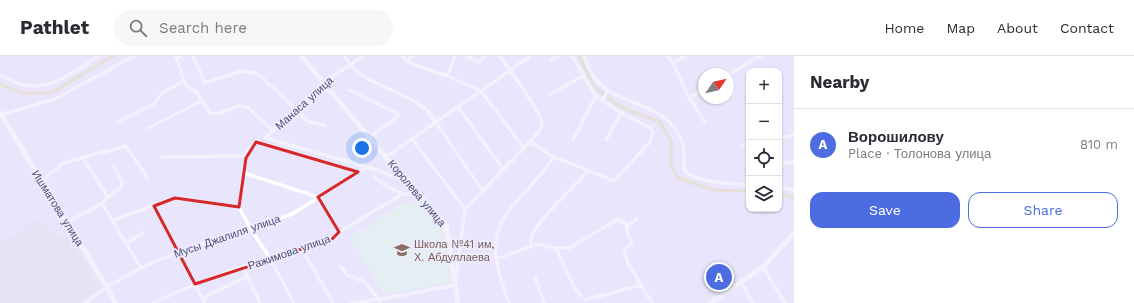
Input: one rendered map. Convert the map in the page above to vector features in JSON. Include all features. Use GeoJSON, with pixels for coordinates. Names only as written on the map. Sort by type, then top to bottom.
{"type":"FeatureCollection","features":[{"type":"Feature","properties":{"kind":"main road","name":"Королева улица"},"geometry":{"type":"LineString","coordinates":[[301,56],[386,157],[446,225],[458,303]]}},
{"type":"Feature","properties":{"kind":"main road","name":"Ишматова улица"},"geometry":{"type":"LineString","coordinates":[[0,115],[107,287],[115,303]]}},
{"type":"Feature","properties":{"kind":"main road"},"geometry":{"type":"LineString","coordinates":[[710,303],[719,301],[764,267],[794,233]]}},
{"type":"Feature","properties":{"kind":"street"},"geometry":{"type":"LineString","coordinates":[[0,75],[22,85],[45,86],[99,56]]}},
{"type":"Feature","properties":{"kind":"street"},"geometry":{"type":"LineString","coordinates":[[0,115],[55,99],[134,56]]}},
{"type":"Feature","properties":{"kind":"street"},"geometry":{"type":"LineString","coordinates":[[178,56],[184,81],[189,88],[196,91],[210,113],[218,114],[239,106],[247,107],[272,131]]}},
{"type":"Feature","properties":{"kind":"street"},"geometry":{"type":"LineString","coordinates":[[193,56],[205,83],[242,71],[258,74],[305,119],[310,122],[325,125]]}},
{"type":"Feature","properties":{"kind":"street"},"geometry":{"type":"LineString","coordinates":[[344,56],[364,77],[428,111],[482,190]]}},
{"type":"Feature","properties":{"kind":"street","name":"Манаса улица"},"geometry":{"type":"LineString","coordinates":[[363,56],[323,83],[265,138],[368,167]]}},
{"type":"Feature","properties":{"kind":"street"},"geometry":{"type":"LineString","coordinates":[[402,56],[407,62],[447,76],[480,91],[524,148]]}},
{"type":"Feature","properties":{"kind":"street"},"geometry":{"type":"LineString","coordinates":[[407,62],[412,56]]}},
{"type":"Feature","properties":{"kind":"street"},"geometry":{"type":"LineString","coordinates":[[447,76],[455,56]]}},
{"type":"Feature","properties":{"kind":"street"},"geometry":{"type":"LineString","coordinates":[[467,56],[478,62],[486,56]]}},
{"type":"Feature","properties":{"kind":"street"},"geometry":{"type":"LineString","coordinates":[[352,303],[379,301],[455,285],[465,209],[530,142],[540,130],[542,124],[536,108],[500,56]]}},
{"type":"Feature","properties":{"kind":"street"},"geometry":{"type":"LineString","coordinates":[[386,157],[528,58],[528,56]]}},
{"type":"Feature","properties":{"kind":"street"},"geometry":{"type":"LineString","coordinates":[[551,60],[558,56]]}},
{"type":"Feature","properties":{"kind":"street"},"geometry":{"type":"LineString","coordinates":[[530,142],[554,157],[614,181],[650,142],[653,133],[651,128],[621,113],[596,96],[572,56]]}},
{"type":"Feature","properties":{"kind":"street"},"geometry":{"type":"LineString","coordinates":[[584,56],[589,69],[596,80],[608,90],[619,97],[654,110],[667,119],[676,130],[682,141],[684,168],[688,174],[712,182],[746,185]]}},
{"type":"Feature","properties":{"kind":"street"},"geometry":{"type":"LineString","coordinates":[[668,56],[673,63],[689,98],[705,122]]}},
{"type":"Feature","properties":{"kind":"street"},"geometry":{"type":"LineString","coordinates":[[673,63],[685,56]]}},
{"type":"Feature","properties":{"kind":"street"},"geometry":{"type":"LineString","coordinates":[[734,71],[762,56]]}},
{"type":"Feature","properties":{"kind":"street"},"geometry":{"type":"LineString","coordinates":[[550,94],[584,76]]}},
{"type":"Feature","properties":{"kind":"street"},"geometry":{"type":"LineString","coordinates":[[117,122],[155,103],[162,93],[184,81]]}},
{"type":"Feature","properties":{"kind":"street"},"geometry":{"type":"LineString","coordinates":[[349,90],[398,114],[398,117],[370,137]]}},
{"type":"Feature","properties":{"kind":"street"},"geometry":{"type":"LineString","coordinates":[[603,100],[608,90]]}},
{"type":"Feature","properties":{"kind":"street"},"geometry":{"type":"LineString","coordinates":[[689,98],[698,93]]}},
{"type":"Feature","properties":{"kind":"street"},"geometry":{"type":"LineString","coordinates":[[573,140],[596,96]]}},
{"type":"Feature","properties":{"kind":"street"},"geometry":{"type":"LineString","coordinates":[[148,128],[202,100]]}},
{"type":"Feature","properties":{"kind":"street"},"geometry":{"type":"LineString","coordinates":[[458,106],[503,169]]}},
{"type":"Feature","properties":{"kind":"street"},"geometry":{"type":"LineString","coordinates":[[606,140],[621,113]]}},
{"type":"Feature","properties":{"kind":"street"},"geometry":{"type":"LineString","coordinates":[[782,137],[794,135]]}},
{"type":"Feature","properties":{"kind":"street"},"geometry":{"type":"LineString","coordinates":[[412,139],[465,209]]}},
{"type":"Feature","properties":{"kind":"street"},"geometry":{"type":"LineString","coordinates":[[294,303],[270,258],[250,228],[239,207],[248,150],[256,142],[258,142],[358,172]]}},
{"type":"Feature","properties":{"kind":"street"},"geometry":{"type":"LineString","coordinates":[[42,183],[63,164],[126,146],[147,178]]}},
{"type":"Feature","properties":{"kind":"street"},"geometry":{"type":"LineString","coordinates":[[162,157],[244,156],[246,158]]}},
{"type":"Feature","properties":{"kind":"street"},"geometry":{"type":"LineString","coordinates":[[84,157],[85,162],[108,197]]}},
{"type":"Feature","properties":{"kind":"street"},"geometry":{"type":"LineString","coordinates":[[509,303],[496,259],[496,240],[499,226],[509,209],[535,181],[554,157]]}},
{"type":"Feature","properties":{"kind":"street"},"geometry":{"type":"LineString","coordinates":[[782,163],[794,162]]}},
{"type":"Feature","properties":{"kind":"street"},"geometry":{"type":"LineString","coordinates":[[67,224],[102,203],[121,188],[122,182],[114,166]]}},
{"type":"Feature","properties":{"kind":"street"},"geometry":{"type":"LineString","coordinates":[[368,167],[407,181]]}},
{"type":"Feature","properties":{"kind":"street","name":"Мусы Джалиля улица"},"geometry":{"type":"LineString","coordinates":[[85,303],[107,287],[141,268],[178,252],[292,214],[368,167]]}},
{"type":"Feature","properties":{"kind":"street"},"geometry":{"type":"LineString","coordinates":[[530,246],[532,234],[545,216],[588,171]]}},
{"type":"Feature","properties":{"kind":"street"},"geometry":{"type":"LineString","coordinates":[[244,173],[318,197],[339,232]]}},
{"type":"Feature","properties":{"kind":"street"},"geometry":{"type":"LineString","coordinates":[[375,177],[387,187],[403,194],[420,194]]}},
{"type":"Feature","properties":{"kind":"street"},"geometry":{"type":"LineString","coordinates":[[782,188],[794,190]]}},
{"type":"Feature","properties":{"kind":"street","name":"Ражимова улица"},"geometry":{"type":"LineString","coordinates":[[155,303],[194,284],[332,239],[339,232],[403,194]]}},
{"type":"Feature","properties":{"kind":"street"},"geometry":{"type":"LineString","coordinates":[[113,220],[175,198],[239,207]]}},
{"type":"Feature","properties":{"kind":"street"},"geometry":{"type":"LineString","coordinates":[[102,203],[141,268]]}},
{"type":"Feature","properties":{"kind":"street"},"geometry":{"type":"LineString","coordinates":[[154,206],[205,303]]}},
{"type":"Feature","properties":{"kind":"street"},"geometry":{"type":"LineString","coordinates":[[496,259],[538,244],[556,248],[569,248],[618,219],[627,225]]}},
{"type":"Feature","properties":{"kind":"street"},"geometry":{"type":"LineString","coordinates":[[627,225],[637,219]]}},
{"type":"Feature","properties":{"kind":"street"},"geometry":{"type":"LineString","coordinates":[[627,225],[627,231],[632,244],[624,251],[628,263],[652,303]]}},
{"type":"Feature","properties":{"kind":"street"},"geometry":{"type":"LineString","coordinates":[[127,243],[144,232]]}},
{"type":"Feature","properties":{"kind":"street"},"geometry":{"type":"LineString","coordinates":[[556,248],[573,285],[581,296]]}},
{"type":"Feature","properties":{"kind":"street"},"geometry":{"type":"LineString","coordinates":[[302,249],[333,303]]}},
{"type":"Feature","properties":{"kind":"street"},"geometry":{"type":"LineString","coordinates":[[243,267],[260,303]]}},
{"type":"Feature","properties":{"kind":"street"},"geometry":{"type":"LineString","coordinates":[[341,267],[348,276],[362,281],[379,301]]}},
{"type":"Feature","properties":{"kind":"street"},"geometry":{"type":"LineString","coordinates":[[764,267],[785,303]]}},
{"type":"Feature","properties":{"kind":"street"},"geometry":{"type":"LineString","coordinates":[[203,298],[248,276]]}},
{"type":"Feature","properties":{"kind":"street"},"geometry":{"type":"LineString","coordinates":[[535,277],[544,303]]}},
{"type":"Feature","properties":{"kind":"street"},"geometry":{"type":"LineString","coordinates":[[741,283],[753,303]]}},
{"type":"Feature","properties":{"kind":"street"},"geometry":{"type":"LineString","coordinates":[[585,300],[641,285]]}},
{"type":"Feature","properties":{"kind":"highlighted area"},"geometry":{"type":"Polygon","coordinates":[[[256,142],[358,172],[318,197],[339,232],[332,239],[195,284],[154,206],[175,198],[239,207],[246,158],[256,142]]]}},
{"type":"Feature","properties":{"kind":"shaded area","name":"Школа №41 им, Х. Абдуллаева"},"geometry":{"type":"Polygon","coordinates":[[[406,201],[419,202],[443,227],[451,282],[384,295],[350,238],[406,201]]]}},
{"type":"Feature","properties":{"kind":"shaded area"},"geometry":{"type":"Polygon","coordinates":[[[39,220],[58,237],[65,233],[101,288],[76,303],[0,303],[0,242],[39,220]]]}},
{"type":"Feature","properties":{"kind":"waterway"},"geometry":{"type":"LineString","coordinates":[[0,84],[29,94],[53,92],[113,56]]}},
{"type":"Feature","properties":{"kind":"waterway"},"geometry":{"type":"LineString","coordinates":[[579,56],[595,88],[621,107],[660,122],[671,141],[671,167],[678,178],[713,190],[746,191]]}},
{"type":"Feature","properties":{"kind":"waterway"},"geometry":{"type":"LineString","coordinates":[[782,195],[794,198]]}},
{"type":"Feature","properties":{"kind":"place","name":"Школа №41 им, Х. Абдуллаева"},"geometry":{"type":"Point","coordinates":[402,250]}},
{"type":"Feature","properties":{"kind":"place","name":"Ворошилову"},"geometry":{"type":"Point","coordinates":[719,277]}}]}
